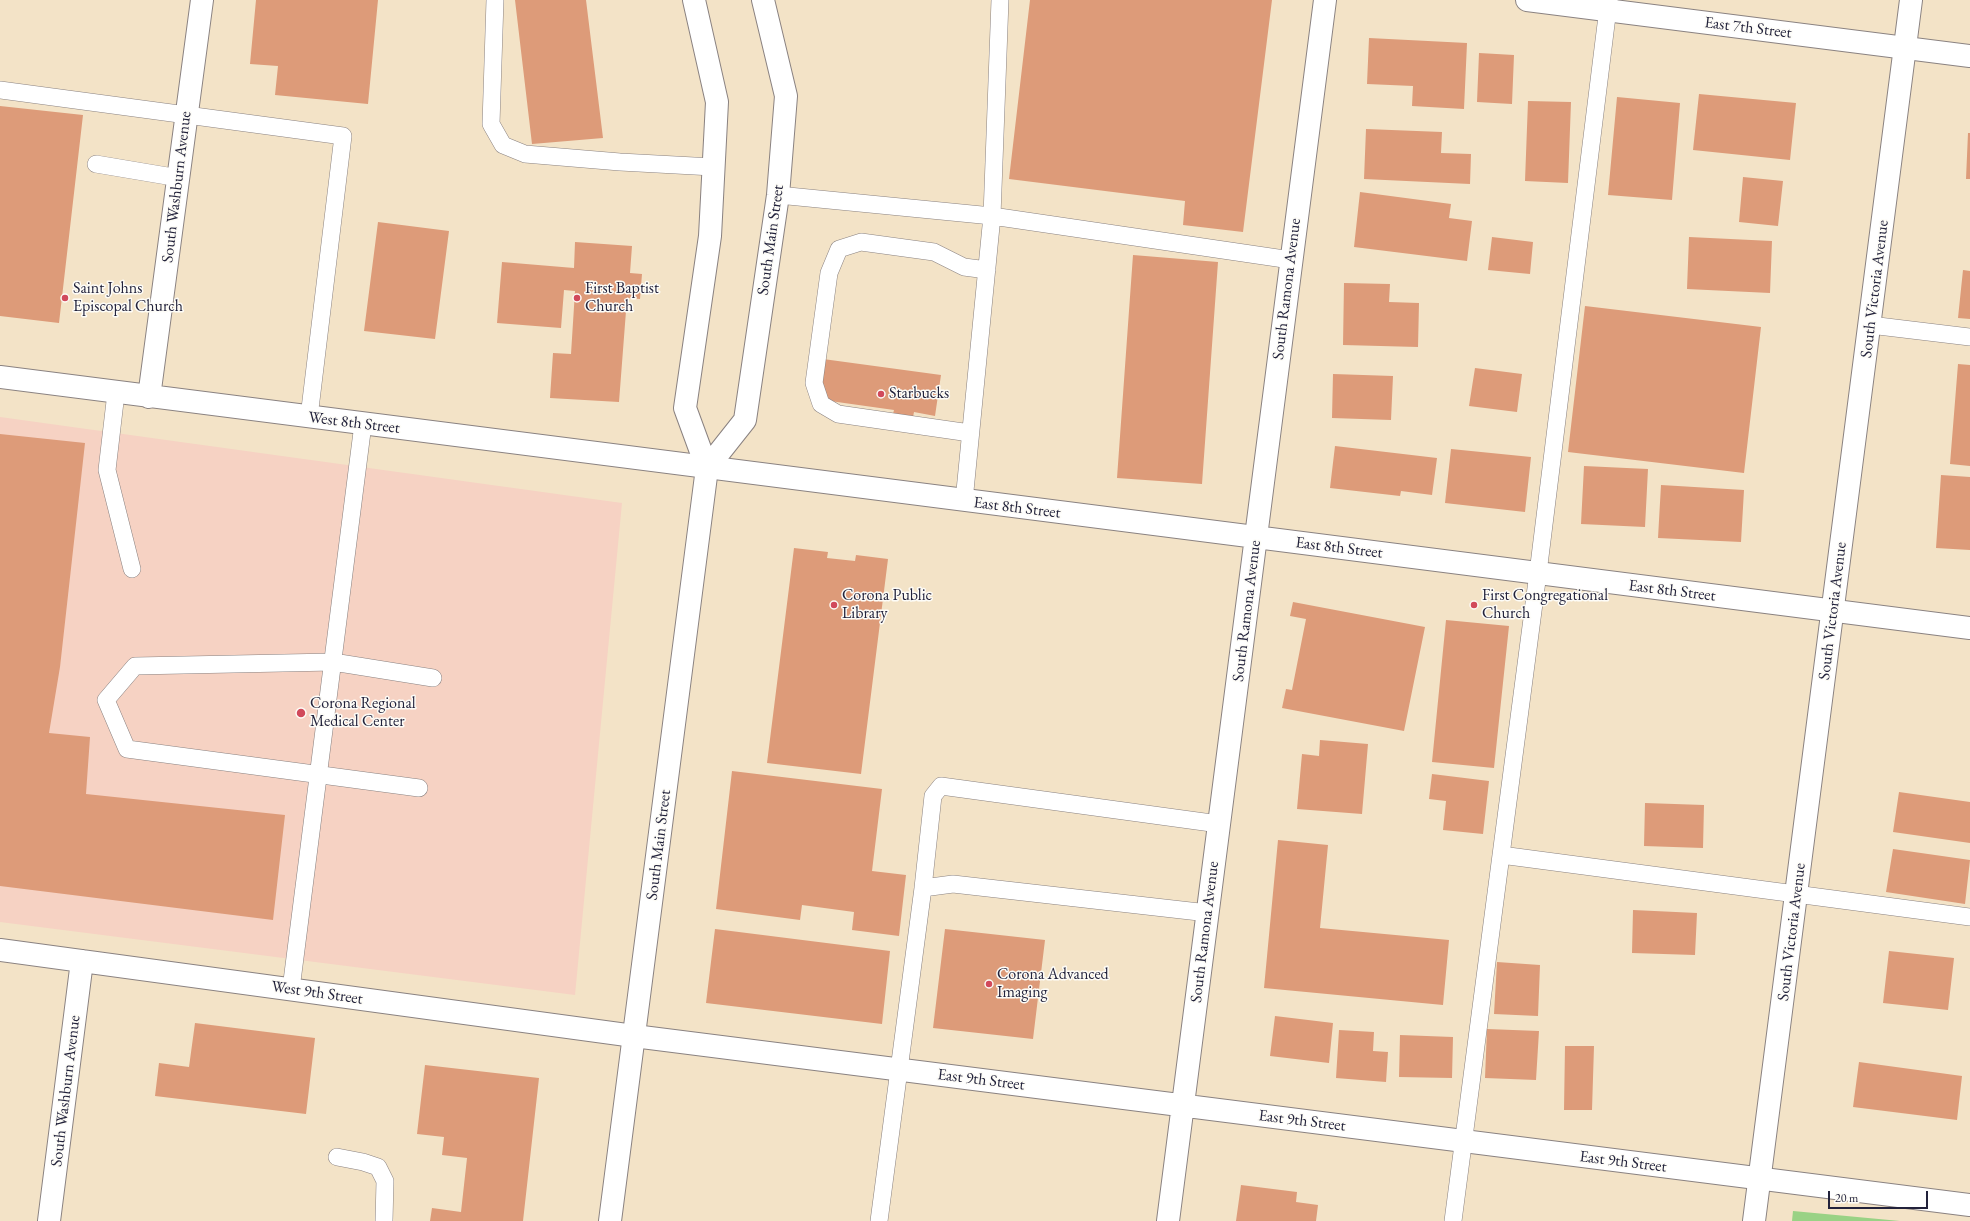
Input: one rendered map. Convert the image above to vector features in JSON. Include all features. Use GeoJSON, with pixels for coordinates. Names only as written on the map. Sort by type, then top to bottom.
{"type":"FeatureCollection","features":[{"type":"Feature","properties":{"kind":"street","name":"South Washburn Avenue"},"geometry":{"type":"LineString","coordinates":[[150,397],[202,0]]}},
{"type":"Feature","properties":{"kind":"street","name":"South Main Street"},"geometry":{"type":"LineString","coordinates":[[610,1221],[707,468],[685,408],[710,236],[717,102],[694,0]]}},
{"type":"Feature","properties":{"kind":"street","name":"South Main Street"},"geometry":{"type":"LineString","coordinates":[[707,468],[745,420],[778,195],[786,96],[763,0]]}},
{"type":"Feature","properties":{"kind":"street","name":"South Ramona Avenue"},"geometry":{"type":"LineString","coordinates":[[1168,1221],[1325,0]]}},
{"type":"Feature","properties":{"kind":"street","name":"East 7th Street"},"geometry":{"type":"LineString","coordinates":[[1527,0],[1608,5],[1970,56]]}},
{"type":"Feature","properties":{"kind":"street","name":"South Victoria Avenue"},"geometry":{"type":"LineString","coordinates":[[1754,1221],[1911,0]]}},
{"type":"Feature","properties":{"kind":"street","name":"West 8th Street"},"geometry":{"type":"LineString","coordinates":[[0,378],[707,468]]}},
{"type":"Feature","properties":{"kind":"street","name":"East 8th Street"},"geometry":{"type":"LineString","coordinates":[[707,468],[1970,628]]}},
{"type":"Feature","properties":{"kind":"street","name":"West 9th Street"},"geometry":{"type":"LineString","coordinates":[[0,950],[634,1036]]}},
{"type":"Feature","properties":{"kind":"street","name":"South Washburn Avenue"},"geometry":{"type":"LineString","coordinates":[[49,1221],[82,961]]}},
{"type":"Feature","properties":{"kind":"street","name":"East 9th Street"},"geometry":{"type":"LineString","coordinates":[[634,1036],[1970,1205]]}},
{"type":"Feature","properties":{"kind":"lane"},"geometry":{"type":"LineString","coordinates":[[496,0],[491,124],[503,145],[525,154],[620,162],[713,167]]}},
{"type":"Feature","properties":{"kind":"lane"},"geometry":{"type":"LineString","coordinates":[[964,501],[992,216],[1000,0]]}},
{"type":"Feature","properties":{"kind":"lane"},"geometry":{"type":"LineString","coordinates":[[1453,1221],[1538,573],[1608,5]]}},
{"type":"Feature","properties":{"kind":"lane"},"geometry":{"type":"LineString","coordinates":[[0,90],[343,136],[309,417]]}},
{"type":"Feature","properties":{"kind":"lane"},"geometry":{"type":"LineString","coordinates":[[96,164],[178,178]]}},
{"type":"Feature","properties":{"kind":"lane"},"geometry":{"type":"LineString","coordinates":[[778,195],[992,216],[1291,260]]}},
{"type":"Feature","properties":{"kind":"lane"},"geometry":{"type":"LineString","coordinates":[[970,433],[838,414],[821,404],[814,383],[829,273],[839,249],[861,242],[934,252],[964,266],[987,270]]}},
{"type":"Feature","properties":{"kind":"lane"},"geometry":{"type":"LineString","coordinates":[[1870,325],[1970,337]]}},
{"type":"Feature","properties":{"kind":"lane"},"geometry":{"type":"LineString","coordinates":[[116,392],[107,470],[132,569]]}},
{"type":"Feature","properties":{"kind":"lane"},"geometry":{"type":"LineString","coordinates":[[291,989],[363,424]]}},
{"type":"Feature","properties":{"kind":"lane"},"geometry":{"type":"LineString","coordinates":[[419,788],[319,776],[127,749],[106,700],[135,666],[333,662],[432,678]]}},
{"type":"Feature","properties":{"kind":"lane"},"geometry":{"type":"LineString","coordinates":[[879,1221],[900,1070],[933,796],[942,786],[1219,824]]}},
{"type":"Feature","properties":{"kind":"lane"},"geometry":{"type":"LineString","coordinates":[[1501,855],[1970,916]]}},
{"type":"Feature","properties":{"kind":"lane"},"geometry":{"type":"LineString","coordinates":[[923,888],[953,884],[1208,913]]}},
{"type":"Feature","properties":{"kind":"lane"},"geometry":{"type":"LineString","coordinates":[[337,1157],[363,1162],[378,1167],[385,1181],[384,1221]]}},
{"type":"Feature","properties":{"kind":"shaded area","name":"Corona Regional Medical Center"},"geometry":{"type":"Polygon","coordinates":[[[0,417],[622,503],[575,995],[0,922],[0,417]]]}},
{"type":"Feature","properties":{"kind":"green space"},"geometry":{"type":"Polygon","coordinates":[[[1793,1211],[1900,1221],[1792,1221],[1793,1211]]]}},
{"type":"Feature","properties":{"kind":"building"},"geometry":{"type":"Polygon","coordinates":[[[256,0],[378,0],[368,104],[275,95],[278,66],[250,64],[256,0]]]}},
{"type":"Feature","properties":{"kind":"building"},"geometry":{"type":"Polygon","coordinates":[[[515,0],[586,0],[603,138],[532,144],[515,0]]]}},
{"type":"Feature","properties":{"kind":"building"},"geometry":{"type":"Polygon","coordinates":[[[1030,0],[1272,0],[1243,232],[1183,225],[1185,201],[1009,179],[1030,0]]]}},
{"type":"Feature","properties":{"kind":"building"},"geometry":{"type":"Polygon","coordinates":[[[1369,38],[1467,43],[1464,109],[1412,106],[1413,86],[1367,84],[1369,38]]]}},
{"type":"Feature","properties":{"kind":"building"},"geometry":{"type":"Polygon","coordinates":[[[1479,53],[1514,55],[1512,104],[1477,102],[1479,53]]]}},
{"type":"Feature","properties":{"kind":"building"},"geometry":{"type":"Polygon","coordinates":[[[1699,94],[1796,103],[1790,160],[1693,150],[1699,94]]]}},
{"type":"Feature","properties":{"kind":"building"},"geometry":{"type":"Polygon","coordinates":[[[1617,97],[1680,103],[1672,200],[1608,195],[1617,97]]]}},
{"type":"Feature","properties":{"kind":"building"},"geometry":{"type":"Polygon","coordinates":[[[1528,101],[1571,102],[1568,183],[1525,181],[1528,101]]]}},
{"type":"Feature","properties":{"kind":"building"},"geometry":{"type":"Polygon","coordinates":[[[0,106],[83,115],[59,323],[0,316],[0,106]]]}},
{"type":"Feature","properties":{"kind":"building"},"geometry":{"type":"Polygon","coordinates":[[[1366,129],[1442,132],[1441,153],[1471,154],[1470,184],[1364,179],[1366,129]]]}},
{"type":"Feature","properties":{"kind":"building"},"geometry":{"type":"Polygon","coordinates":[[[1968,133],[1970,133],[1970,179],[1966,179],[1968,133]]]}},
{"type":"Feature","properties":{"kind":"building"},"geometry":{"type":"Polygon","coordinates":[[[1743,177],[1783,181],[1778,226],[1739,222],[1743,177]]]}},
{"type":"Feature","properties":{"kind":"building"},"geometry":{"type":"Polygon","coordinates":[[[1360,192],[1451,204],[1449,218],[1472,221],[1467,261],[1354,247],[1360,192]]]}},
{"type":"Feature","properties":{"kind":"building"},"geometry":{"type":"Polygon","coordinates":[[[378,222],[449,231],[435,339],[364,331],[378,222]]]}},
{"type":"Feature","properties":{"kind":"building"},"geometry":{"type":"Polygon","coordinates":[[[1492,237],[1533,242],[1530,274],[1488,270],[1492,237]]]}},
{"type":"Feature","properties":{"kind":"building"},"geometry":{"type":"Polygon","coordinates":[[[1689,237],[1772,241],[1770,293],[1687,289],[1689,237]]]}},
{"type":"Feature","properties":{"kind":"building"},"geometry":{"type":"Polygon","coordinates":[[[575,242],[632,246],[630,273],[642,274],[640,299],[627,298],[619,402],[550,398],[553,353],[571,354],[575,291],[564,290],[561,328],[497,323],[502,262],[574,268],[575,242]]]}},
{"type":"Feature","properties":{"kind":"building"},"geometry":{"type":"Polygon","coordinates":[[[1133,255],[1218,262],[1202,484],[1117,478],[1133,255]]]}},
{"type":"Feature","properties":{"kind":"building"},"geometry":{"type":"Polygon","coordinates":[[[1963,270],[1970,271],[1970,319],[1958,318],[1963,270]]]}},
{"type":"Feature","properties":{"kind":"building"},"geometry":{"type":"Polygon","coordinates":[[[1344,283],[1390,284],[1389,302],[1419,303],[1418,347],[1343,345],[1344,283]]]}},
{"type":"Feature","properties":{"kind":"building"},"geometry":{"type":"Polygon","coordinates":[[[1585,306],[1761,327],[1744,473],[1568,452],[1585,306]]]}},
{"type":"Feature","properties":{"kind":"building","name":"Starbucks"},"geometry":{"type":"Polygon","coordinates":[[[823,359],[941,375],[935,416],[914,412],[913,417],[893,414],[894,410],[823,400],[824,387],[819,386],[823,359]]]}},
{"type":"Feature","properties":{"kind":"building"},"geometry":{"type":"Polygon","coordinates":[[[1958,364],[1970,365],[1970,466],[1950,464],[1958,364]]]}},
{"type":"Feature","properties":{"kind":"building"},"geometry":{"type":"Polygon","coordinates":[[[1475,368],[1522,374],[1517,412],[1469,406],[1475,368]]]}},
{"type":"Feature","properties":{"kind":"building"},"geometry":{"type":"Polygon","coordinates":[[[1333,374],[1393,376],[1391,420],[1332,418],[1333,374]]]}},
{"type":"Feature","properties":{"kind":"building"},"geometry":{"type":"Polygon","coordinates":[[[0,434],[85,443],[60,667],[49,733],[90,737],[86,794],[285,815],[273,920],[0,886],[0,434]]]}},
{"type":"Feature","properties":{"kind":"building"},"geometry":{"type":"Polygon","coordinates":[[[1335,446],[1437,458],[1432,495],[1401,491],[1400,496],[1330,488],[1335,446]]]}},
{"type":"Feature","properties":{"kind":"building"},"geometry":{"type":"Polygon","coordinates":[[[1451,449],[1531,457],[1525,512],[1445,503],[1451,449]]]}},
{"type":"Feature","properties":{"kind":"building"},"geometry":{"type":"Polygon","coordinates":[[[1584,466],[1648,469],[1645,527],[1581,524],[1584,466]]]}},
{"type":"Feature","properties":{"kind":"building"},"geometry":{"type":"Polygon","coordinates":[[[1941,475],[1970,477],[1970,550],[1936,548],[1941,475]]]}},
{"type":"Feature","properties":{"kind":"building"},"geometry":{"type":"Polygon","coordinates":[[[1661,485],[1744,490],[1741,542],[1658,538],[1661,485]]]}},
{"type":"Feature","properties":{"kind":"building"},"geometry":{"type":"Polygon","coordinates":[[[794,548],[828,552],[827,558],[855,561],[856,555],[888,559],[861,774],[767,763],[794,548]]]}},
{"type":"Feature","properties":{"kind":"building"},"geometry":{"type":"Polygon","coordinates":[[[1293,602],[1425,627],[1404,731],[1282,708],[1286,689],[1292,690],[1306,619],[1290,616],[1293,602]]]}},
{"type":"Feature","properties":{"kind":"building"},"geometry":{"type":"Polygon","coordinates":[[[1446,620],[1509,626],[1494,768],[1432,762],[1446,620]]]}},
{"type":"Feature","properties":{"kind":"building"},"geometry":{"type":"Polygon","coordinates":[[[1320,740],[1368,744],[1362,814],[1297,809],[1302,754],[1319,756],[1320,740]]]}},
{"type":"Feature","properties":{"kind":"building"},"geometry":{"type":"Polygon","coordinates":[[[732,771],[882,789],[872,871],[906,875],[899,936],[852,930],[854,912],[802,905],[800,920],[716,909],[732,771]]]}},
{"type":"Feature","properties":{"kind":"building"},"geometry":{"type":"Polygon","coordinates":[[[1432,774],[1489,781],[1483,834],[1443,830],[1446,801],[1429,799],[1432,774]]]}},
{"type":"Feature","properties":{"kind":"building"},"geometry":{"type":"Polygon","coordinates":[[[1899,792],[1970,802],[1970,843],[1893,832],[1899,792]]]}},
{"type":"Feature","properties":{"kind":"building"},"geometry":{"type":"Polygon","coordinates":[[[1645,803],[1704,805],[1703,848],[1644,846],[1645,803]]]}},
{"type":"Feature","properties":{"kind":"building"},"geometry":{"type":"Polygon","coordinates":[[[1278,840],[1328,845],[1320,928],[1449,940],[1443,1005],[1264,988],[1278,840]]]}},
{"type":"Feature","properties":{"kind":"building"},"geometry":{"type":"Polygon","coordinates":[[[1893,849],[1970,860],[1965,904],[1886,892],[1893,849]]]}},
{"type":"Feature","properties":{"kind":"building"},"geometry":{"type":"Polygon","coordinates":[[[1633,910],[1697,913],[1695,955],[1632,953],[1633,910]]]}},
{"type":"Feature","properties":{"kind":"building"},"geometry":{"type":"Polygon","coordinates":[[[715,929],[890,951],[882,1024],[706,1003],[715,929]]]}},
{"type":"Feature","properties":{"kind":"building","name":"Corona Advanced Imaging"},"geometry":{"type":"Polygon","coordinates":[[[945,929],[1045,940],[1033,1039],[933,1028],[945,929]]]}},
{"type":"Feature","properties":{"kind":"building"},"geometry":{"type":"Polygon","coordinates":[[[1889,951],[1954,958],[1948,1010],[1883,1003],[1889,951]]]}},
{"type":"Feature","properties":{"kind":"building"},"geometry":{"type":"Polygon","coordinates":[[[1497,962],[1540,965],[1538,1016],[1494,1014],[1497,962]]]}},
{"type":"Feature","properties":{"kind":"building"},"geometry":{"type":"Polygon","coordinates":[[[1275,1016],[1333,1023],[1329,1063],[1270,1056],[1275,1016]]]}},
{"type":"Feature","properties":{"kind":"building"},"geometry":{"type":"Polygon","coordinates":[[[195,1023],[315,1038],[306,1114],[155,1096],[159,1063],[189,1067],[195,1023]]]}},
{"type":"Feature","properties":{"kind":"building"},"geometry":{"type":"Polygon","coordinates":[[[1487,1029],[1539,1031],[1536,1080],[1485,1078],[1487,1029]]]}},
{"type":"Feature","properties":{"kind":"building"},"geometry":{"type":"Polygon","coordinates":[[[1339,1030],[1374,1032],[1373,1051],[1388,1052],[1386,1082],[1336,1078],[1339,1030]]]}},
{"type":"Feature","properties":{"kind":"building"},"geometry":{"type":"Polygon","coordinates":[[[1400,1035],[1453,1037],[1452,1078],[1399,1077],[1400,1035]]]}},
{"type":"Feature","properties":{"kind":"building"},"geometry":{"type":"Polygon","coordinates":[[[1565,1046],[1594,1046],[1592,1110],[1564,1110],[1565,1046]]]}},
{"type":"Feature","properties":{"kind":"building"},"geometry":{"type":"Polygon","coordinates":[[[1859,1062],[1962,1076],[1957,1120],[1853,1107],[1859,1062]]]}},
{"type":"Feature","properties":{"kind":"building"},"geometry":{"type":"Polygon","coordinates":[[[425,1065],[539,1078],[523,1221],[430,1221],[432,1208],[461,1212],[467,1158],[442,1155],[444,1137],[417,1134],[425,1065]]]}},
{"type":"Feature","properties":{"kind":"building"},"geometry":{"type":"Polygon","coordinates":[[[1241,1185],[1297,1192],[1296,1202],[1318,1205],[1316,1221],[1236,1221],[1241,1185]]]}},
{"type":"Feature","properties":{"kind":"place","name":"Saint Johns Episcopal Church"},"geometry":{"type":"Point","coordinates":[65,298]}},
{"type":"Feature","properties":{"kind":"place","name":"First Baptist Church"},"geometry":{"type":"Point","coordinates":[577,298]}},
{"type":"Feature","properties":{"kind":"place","name":"Starbucks"},"geometry":{"type":"Point","coordinates":[881,394]}},
{"type":"Feature","properties":{"kind":"place","name":"Corona Public Library"},"geometry":{"type":"Point","coordinates":[834,605]}},
{"type":"Feature","properties":{"kind":"place","name":"First Congregational Church"},"geometry":{"type":"Point","coordinates":[1474,605]}},
{"type":"Feature","properties":{"kind":"place","name":"Corona Regional Medical Center"},"geometry":{"type":"Point","coordinates":[301,713]}},
{"type":"Feature","properties":{"kind":"place","name":"Corona Advanced Imaging"},"geometry":{"type":"Point","coordinates":[989,984]}}]}
